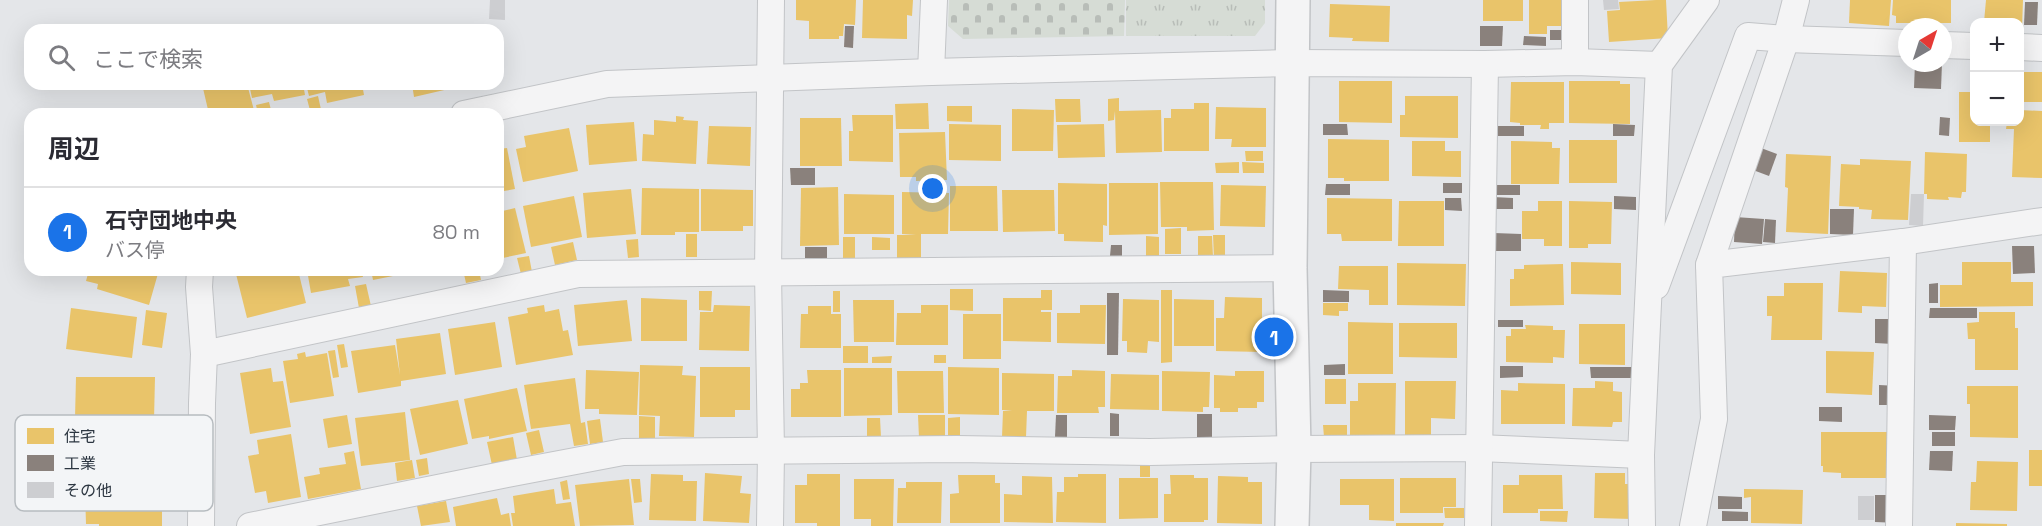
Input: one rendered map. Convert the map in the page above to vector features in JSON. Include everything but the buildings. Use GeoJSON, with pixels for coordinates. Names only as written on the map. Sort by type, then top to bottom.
{"type":"FeatureCollection","features":[{"type":"Feature","properties":{"kind":"street"},"geometry":{"type":"LineString","coordinates":[[770,526],[768,273],[771,0]]}},
{"type":"Feature","properties":{"kind":"street"},"geometry":{"type":"LineString","coordinates":[[930,72],[934,0]]}},
{"type":"Feature","properties":{"kind":"street"},"geometry":{"type":"LineString","coordinates":[[1292,526],[1294,449],[1290,268],[1293,0]]}},
{"type":"Feature","properties":{"kind":"street"},"geometry":{"type":"LineString","coordinates":[[1575,0],[1575,62]]}},
{"type":"Feature","properties":{"kind":"street"},"geometry":{"type":"LineString","coordinates":[[1642,526],[1641,454],[1659,64],[1707,0]]}},
{"type":"Feature","properties":{"kind":"street"},"geometry":{"type":"LineString","coordinates":[[1693,526],[1714,419],[1709,265],[1786,39],[1796,0]]}},
{"type":"Feature","properties":{"kind":"street"},"geometry":{"type":"LineString","coordinates":[[1647,310],[1748,36],[1898,44]]}},
{"type":"Feature","properties":{"kind":"street"},"geometry":{"type":"LineString","coordinates":[[1952,45],[1970,46]]}},
{"type":"Feature","properties":{"kind":"street"},"geometry":{"type":"LineString","coordinates":[[2024,47],[2042,48]]}},
{"type":"Feature","properties":{"kind":"street"},"geometry":{"type":"LineString","coordinates":[[493,108],[607,84],[930,72],[1293,63],[1659,64]]}},
{"type":"Feature","properties":{"kind":"street"},"geometry":{"type":"LineString","coordinates":[[1478,526],[1485,64]]}},
{"type":"Feature","properties":{"kind":"street"},"geometry":{"type":"LineString","coordinates":[[1709,265],[1904,242],[2042,221]]}},
{"type":"Feature","properties":{"kind":"street"},"geometry":{"type":"LineString","coordinates":[[1899,526],[1904,242]]}},
{"type":"Feature","properties":{"kind":"street"},"geometry":{"type":"LineString","coordinates":[[204,354],[578,274],[1290,268]]}},
{"type":"Feature","properties":{"kind":"street"},"geometry":{"type":"LineString","coordinates":[[200,276],[204,354],[202,415]]}},
{"type":"Feature","properties":{"kind":"street"},"geometry":{"type":"LineString","coordinates":[[250,526],[623,452],[957,450],[1150,452],[1479,448],[1641,454]]}},
{"type":"Feature","properties":{"kind":"street"},"geometry":{"type":"LineString","coordinates":[[201,511],[201,526]]}},
{"type":"Feature","properties":{"kind":"green space"},"geometry":{"type":"Polygon","coordinates":[[[949,0],[1125,0],[1124,36],[963,39],[948,26],[949,0]]]}},
{"type":"Feature","properties":{"kind":"green space"},"geometry":{"type":"Polygon","coordinates":[[[1126,0],[1265,0],[1265,23],[1255,36],[1126,36],[1126,0]]]}},
{"type":"Feature","properties":{"kind":"place","name":"石守団地中央"},"geometry":{"type":"Point","coordinates":[1274,337]}}]}
